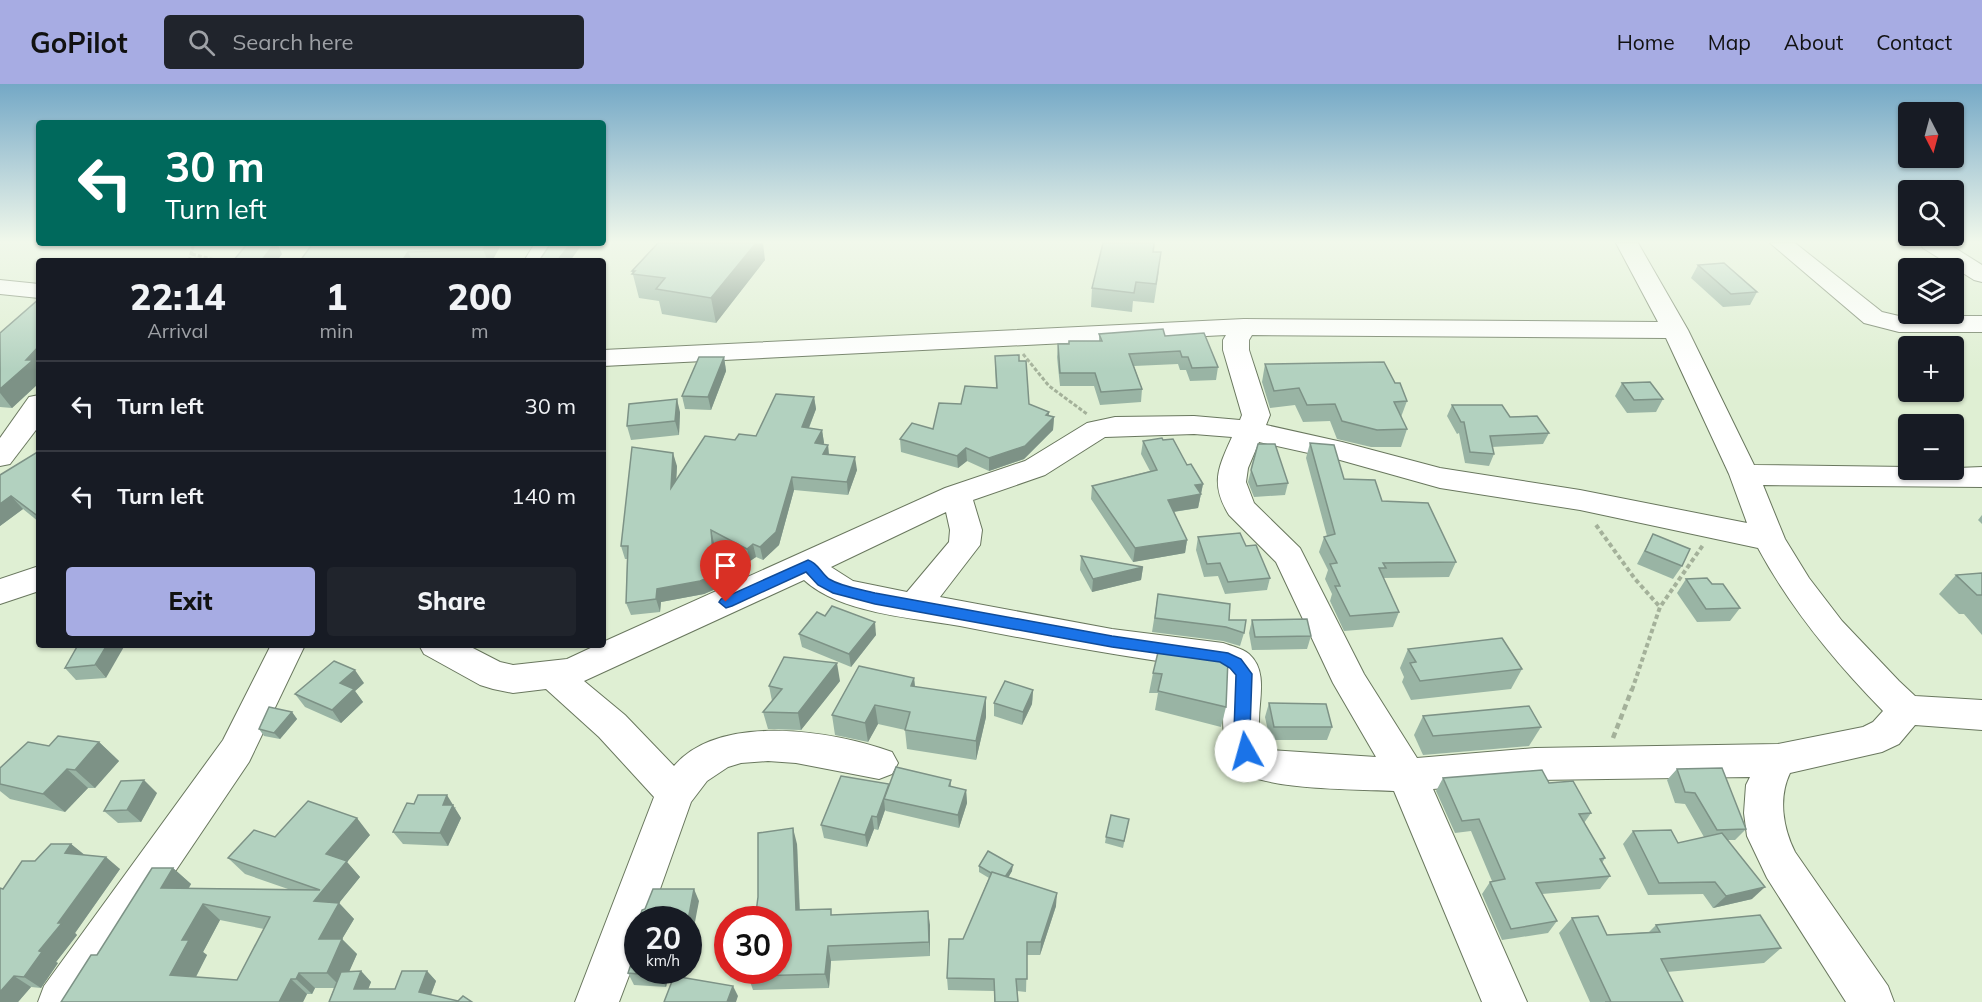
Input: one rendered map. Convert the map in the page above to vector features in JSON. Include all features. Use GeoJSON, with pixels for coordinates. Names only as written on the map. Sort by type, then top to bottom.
{"type":"FeatureCollection","features":[{"type":"Feature","properties":{"kind":"street"},"geometry":{"type":"LineString","coordinates":[[1648,286],[1675,330],[1743,475],[1769,539],[1812,605],[1837,638],[1873,679],[1906,710],[1982,715]]}},
{"type":"Feature","properties":{"kind":"street"},"geometry":{"type":"LineString","coordinates":[[1834,286],[1873,318],[1899,324],[1982,324]]}},
{"type":"Feature","properties":{"kind":"street"},"geometry":{"type":"LineString","coordinates":[[0,287],[36,291]]}},
{"type":"Feature","properties":{"kind":"street"},"geometry":{"type":"LineString","coordinates":[[606,358],[1244,327],[1675,330]]}},
{"type":"Feature","properties":{"kind":"street"},"geometry":{"type":"LineString","coordinates":[[1244,327],[1236,340],[1236,350],[1256,409],[1253,422],[1247,430],[1233,468],[1231,482],[1235,497],[1246,516],[1279,544],[1289,556],[1351,683],[1407,775],[1505,1002]]}},
{"type":"Feature","properties":{"kind":"street"},"geometry":{"type":"LineString","coordinates":[[0,457],[23,429],[36,408]]}},
{"type":"Feature","properties":{"kind":"street"},"geometry":{"type":"LineString","coordinates":[[442,648],[493,675],[513,679],[555,675],[591,664],[956,495],[1035,468],[1097,429],[1143,424],[1194,425],[1247,430],[1331,448],[1440,478],[1580,500],[1769,539]]}},
{"type":"Feature","properties":{"kind":"street"},"geometry":{"type":"LineString","coordinates":[[1743,475],[1982,477]]}},
{"type":"Feature","properties":{"kind":"street"},"geometry":{"type":"LineString","coordinates":[[916,604],[964,545],[966,530],[956,495]]}},
{"type":"Feature","properties":{"kind":"street"},"geometry":{"type":"LineString","coordinates":[[808,565],[823,582],[838,589],[1112,642],[1223,657],[1236,663],[1244,674],[1242,731],[1246,751],[1255,762],[1274,768],[1407,775],[1535,764],[1605,761],[1778,760],[1869,741],[1886,733],[1906,710]]}},
{"type":"Feature","properties":{"kind":"street"},"geometry":{"type":"LineString","coordinates":[[0,591],[36,579]]}},
{"type":"Feature","properties":{"kind":"street"},"geometry":{"type":"LineString","coordinates":[[60,1002],[236,752],[294,648]]}},
{"type":"Feature","properties":{"kind":"street"},"geometry":{"type":"LineString","coordinates":[[555,675],[578,698],[612,726],[675,793]]}},
{"type":"Feature","properties":{"kind":"street"},"geometry":{"type":"LineString","coordinates":[[597,1002],[675,793],[685,777],[710,757],[739,746],[761,744],[879,763]]}},
{"type":"Feature","properties":{"kind":"street"},"geometry":{"type":"LineString","coordinates":[[1778,760],[1765,785],[1767,836],[1781,865],[1872,1002]]}},
{"type":"Feature","properties":{"kind":"path"},"geometry":{"type":"LineString","coordinates":[[1010,339],[1049,386],[1089,415],[1097,429]]}},
{"type":"Feature","properties":{"kind":"path"},"geometry":{"type":"LineString","coordinates":[[1580,500],[1635,579],[1660,607]]}},
{"type":"Feature","properties":{"kind":"path"},"geometry":{"type":"LineString","coordinates":[[1605,761],[1660,607],[1715,528]]}},
{"type":"Feature","properties":{"kind":"building"},"geometry":{"type":"Polygon","coordinates":[[[659,286],[721,286],[711,298],[656,289],[659,286]]]}},
{"type":"Feature","properties":{"kind":"building"},"geometry":{"type":"Polygon","coordinates":[[[1093,286],[1135,286],[1134,293],[1092,288],[1093,286]]]}},
{"type":"Feature","properties":{"kind":"building"},"geometry":{"type":"Polygon","coordinates":[[[1722,286],[1750,286],[1757,292],[1731,294],[1722,286]]]}},
{"type":"Feature","properties":{"kind":"building"},"geometry":{"type":"Polygon","coordinates":[[[36,302],[36,349],[26,360],[33,360],[0,389],[0,333],[36,302]]]}},
{"type":"Feature","properties":{"kind":"building"},"geometry":{"type":"Polygon","coordinates":[[[1163,329],[1165,336],[1204,333],[1218,367],[1192,368],[1188,357],[1182,357],[1180,351],[1129,354],[1142,389],[1101,392],[1095,373],[1060,373],[1058,344],[1069,344],[1069,341],[1102,341],[1099,334],[1163,329]]]}},
{"type":"Feature","properties":{"kind":"building"},"geometry":{"type":"Polygon","coordinates":[[[1019,355],[1019,361],[1026,361],[1029,404],[1049,412],[1046,415],[1054,417],[1025,446],[989,458],[966,448],[957,456],[900,439],[912,423],[933,429],[939,403],[961,404],[965,386],[997,388],[995,356],[1019,355]]]}},
{"type":"Feature","properties":{"kind":"building"},"geometry":{"type":"Polygon","coordinates":[[[699,357],[724,357],[708,397],[682,396],[699,357]]]}},
{"type":"Feature","properties":{"kind":"building"},"geometry":{"type":"Polygon","coordinates":[[[1384,362],[1395,383],[1400,383],[1407,401],[1394,402],[1407,429],[1377,430],[1342,421],[1335,404],[1307,405],[1299,388],[1274,391],[1265,364],[1384,362]]]}},
{"type":"Feature","properties":{"kind":"building"},"geometry":{"type":"Polygon","coordinates":[[[1650,382],[1663,399],[1634,400],[1622,383],[1650,382]]]}},
{"type":"Feature","properties":{"kind":"building"},"geometry":{"type":"Polygon","coordinates":[[[776,394],[814,397],[802,427],[822,430],[815,443],[828,445],[823,454],[855,457],[847,482],[792,477],[776,532],[760,547],[753,544],[747,549],[711,530],[715,575],[700,581],[657,589],[656,599],[626,603],[628,546],[621,546],[632,447],[673,453],[671,488],[705,436],[735,440],[739,434],[756,436],[776,394]]]}},
{"type":"Feature","properties":{"kind":"building"},"geometry":{"type":"Polygon","coordinates":[[[677,399],[675,421],[627,426],[629,404],[677,399]]]}},
{"type":"Feature","properties":{"kind":"building"},"geometry":{"type":"Polygon","coordinates":[[[1452,405],[1502,405],[1510,417],[1537,416],[1549,433],[1490,436],[1494,454],[1470,452],[1464,422],[1461,422],[1452,405]]]}},
{"type":"Feature","properties":{"kind":"building"},"geometry":{"type":"Polygon","coordinates":[[[1162,438],[1163,440],[1173,439],[1187,465],[1191,464],[1203,484],[1195,485],[1201,494],[1168,500],[1187,540],[1135,548],[1092,486],[1157,470],[1143,441],[1162,438]]]}},
{"type":"Feature","properties":{"kind":"building"},"geometry":{"type":"Polygon","coordinates":[[[1310,443],[1334,445],[1344,479],[1375,480],[1382,501],[1428,503],[1456,562],[1383,563],[1386,568],[1379,568],[1399,612],[1350,616],[1335,586],[1340,586],[1330,564],[1337,563],[1324,537],[1335,534],[1310,443]]]}},
{"type":"Feature","properties":{"kind":"building"},"geometry":{"type":"Polygon","coordinates":[[[1258,444],[1275,444],[1288,483],[1257,486],[1251,470],[1258,444]]]}},
{"type":"Feature","properties":{"kind":"building"},"geometry":{"type":"Polygon","coordinates":[[[36,453],[36,515],[11,496],[0,504],[0,475],[36,453]]]}},
{"type":"Feature","properties":{"kind":"building"},"geometry":{"type":"Polygon","coordinates":[[[1240,533],[1246,546],[1256,545],[1270,578],[1228,582],[1220,563],[1207,564],[1198,537],[1240,533]]]}},
{"type":"Feature","properties":{"kind":"building"},"geometry":{"type":"Polygon","coordinates":[[[1653,534],[1690,549],[1682,566],[1645,551],[1653,534]]]}},
{"type":"Feature","properties":{"kind":"building"},"geometry":{"type":"Polygon","coordinates":[[[1081,556],[1143,567],[1093,579],[1081,556]]]}},
{"type":"Feature","properties":{"kind":"building"},"geometry":{"type":"Polygon","coordinates":[[[1982,573],[1982,595],[1977,595],[1956,575],[1982,573]]]}},
{"type":"Feature","properties":{"kind":"building"},"geometry":{"type":"Polygon","coordinates":[[[1707,578],[1712,584],[1723,584],[1740,608],[1706,609],[1686,579],[1707,578]]]}},
{"type":"Feature","properties":{"kind":"building"},"geometry":{"type":"Polygon","coordinates":[[[1158,594],[1230,604],[1229,620],[1246,620],[1244,633],[1226,627],[1155,618],[1158,594]]]}},
{"type":"Feature","properties":{"kind":"building"},"geometry":{"type":"Polygon","coordinates":[[[832,606],[875,622],[849,654],[799,634],[817,612],[825,616],[832,606]]]}},
{"type":"Feature","properties":{"kind":"building"},"geometry":{"type":"Polygon","coordinates":[[[1307,619],[1311,636],[1255,637],[1252,620],[1307,619]]]}},
{"type":"Feature","properties":{"kind":"building"},"geometry":{"type":"Polygon","coordinates":[[[1502,638],[1522,669],[1420,681],[1410,663],[1416,662],[1408,649],[1502,638]]]}},
{"type":"Feature","properties":{"kind":"building"},"geometry":{"type":"Polygon","coordinates":[[[1160,644],[1228,659],[1226,707],[1158,691],[1162,674],[1153,673],[1160,644]]]}},
{"type":"Feature","properties":{"kind":"building"},"geometry":{"type":"Polygon","coordinates":[[[76,648],[105,648],[95,665],[65,668],[76,648]]]}},
{"type":"Feature","properties":{"kind":"building"},"geometry":{"type":"Polygon","coordinates":[[[784,657],[837,663],[798,713],[763,712],[782,689],[769,686],[784,657]]]}},
{"type":"Feature","properties":{"kind":"building"},"geometry":{"type":"Polygon","coordinates":[[[334,661],[355,670],[340,683],[354,689],[332,710],[295,694],[334,661]]]}},
{"type":"Feature","properties":{"kind":"building"},"geometry":{"type":"Polygon","coordinates":[[[859,666],[914,678],[911,686],[986,697],[976,741],[905,730],[910,712],[875,705],[865,723],[832,715],[859,666]]]}},
{"type":"Feature","properties":{"kind":"building"},"geometry":{"type":"Polygon","coordinates":[[[1005,681],[1033,690],[1023,712],[994,703],[1005,681]]]}},
{"type":"Feature","properties":{"kind":"building"},"geometry":{"type":"Polygon","coordinates":[[[1269,703],[1326,704],[1332,727],[1274,727],[1269,703]]]}},
{"type":"Feature","properties":{"kind":"building"},"geometry":{"type":"Polygon","coordinates":[[[1529,706],[1541,727],[1433,736],[1423,716],[1529,706]]]}},
{"type":"Feature","properties":{"kind":"building"},"geometry":{"type":"Polygon","coordinates":[[[269,707],[292,712],[274,733],[259,729],[269,707]]]}},
{"type":"Feature","properties":{"kind":"building"},"geometry":{"type":"Polygon","coordinates":[[[58,736],[99,742],[75,770],[67,769],[43,794],[0,784],[0,768],[28,742],[49,746],[58,736]]]}},
{"type":"Feature","properties":{"kind":"building"},"geometry":{"type":"Polygon","coordinates":[[[896,767],[951,780],[949,786],[966,790],[958,815],[884,799],[896,767]]]}},
{"type":"Feature","properties":{"kind":"building"},"geometry":{"type":"Polygon","coordinates":[[[1722,768],[1746,829],[1717,830],[1695,793],[1685,792],[1677,769],[1722,768]]]}},
{"type":"Feature","properties":{"kind":"building"},"geometry":{"type":"Polygon","coordinates":[[[1542,770],[1549,783],[1573,781],[1591,813],[1579,814],[1605,858],[1600,859],[1610,876],[1536,883],[1557,921],[1511,929],[1490,882],[1505,879],[1479,819],[1462,821],[1443,778],[1542,770]]]}},
{"type":"Feature","properties":{"kind":"building"},"geometry":{"type":"Polygon","coordinates":[[[841,776],[889,784],[877,817],[872,816],[865,835],[821,825],[841,776]]]}},
{"type":"Feature","properties":{"kind":"building"},"geometry":{"type":"Polygon","coordinates":[[[144,780],[127,810],[104,811],[121,781],[144,780]]]}},
{"type":"Feature","properties":{"kind":"building"},"geometry":{"type":"Polygon","coordinates":[[[418,795],[447,795],[443,805],[453,805],[440,833],[393,832],[407,803],[414,804],[418,795]]]}},
{"type":"Feature","properties":{"kind":"building"},"geometry":{"type":"Polygon","coordinates":[[[308,801],[357,818],[326,854],[347,861],[314,901],[339,903],[319,939],[342,939],[327,973],[299,973],[296,979],[291,979],[279,1002],[61,1002],[91,955],[97,955],[152,868],[173,868],[161,888],[320,890],[228,858],[254,830],[275,837],[308,801]],[[203,904],[182,940],[189,940],[170,975],[237,980],[270,917],[203,904]]]}},
{"type":"Feature","properties":{"kind":"building"},"geometry":{"type":"Polygon","coordinates":[[[1111,815],[1129,819],[1124,841],[1106,837],[1111,815]]]}},
{"type":"Feature","properties":{"kind":"building"},"geometry":{"type":"Polygon","coordinates":[[[793,828],[796,910],[831,909],[831,915],[928,911],[929,942],[828,946],[825,974],[792,975],[792,906],[757,906],[758,833],[793,828]]]}},
{"type":"Feature","properties":{"kind":"building"},"geometry":{"type":"Polygon","coordinates":[[[1671,830],[1678,843],[1722,833],[1765,887],[1726,896],[1715,882],[1659,883],[1633,831],[1671,830]]]}},
{"type":"Feature","properties":{"kind":"building"},"geometry":{"type":"Polygon","coordinates":[[[51,844],[71,844],[65,853],[106,857],[58,923],[62,923],[39,951],[42,952],[24,977],[14,976],[0,992],[0,888],[3,889],[22,861],[35,861],[51,844]]]}},
{"type":"Feature","properties":{"kind":"building"},"geometry":{"type":"Polygon","coordinates":[[[988,851],[1013,865],[1005,877],[979,866],[988,851]]]}},
{"type":"Feature","properties":{"kind":"building"},"geometry":{"type":"Polygon","coordinates":[[[992,872],[1057,893],[1041,942],[1027,942],[1027,979],[1016,979],[1018,1002],[995,1002],[994,979],[947,978],[949,939],[963,939],[992,872]]]}},
{"type":"Feature","properties":{"kind":"building"},"geometry":{"type":"Polygon","coordinates":[[[653,889],[694,889],[691,906],[646,906],[653,889]]]}},
{"type":"Feature","properties":{"kind":"building"},"geometry":{"type":"Polygon","coordinates":[[[1760,915],[1781,948],[1661,959],[1683,1002],[1611,1002],[1572,918],[1598,916],[1607,935],[1660,932],[1656,925],[1760,915]]]}},
{"type":"Feature","properties":{"kind":"building"},"geometry":{"type":"Polygon","coordinates":[[[361,971],[354,989],[395,989],[402,971],[427,971],[419,992],[458,1001],[463,996],[472,1002],[329,1002],[341,972],[361,971]]]}},
{"type":"Feature","properties":{"kind":"building"},"geometry":{"type":"Polygon","coordinates":[[[702,981],[733,986],[727,1002],[664,1002],[671,984],[702,984],[702,981]]]}},
{"type":"Feature","properties":{"kind":"route"},"geometry":{"type":"LineString","coordinates":[[726,602],[808,565],[823,582],[838,589],[875,598],[1112,642],[1223,657],[1236,663],[1244,674],[1242,731],[1246,751]]}}]}
